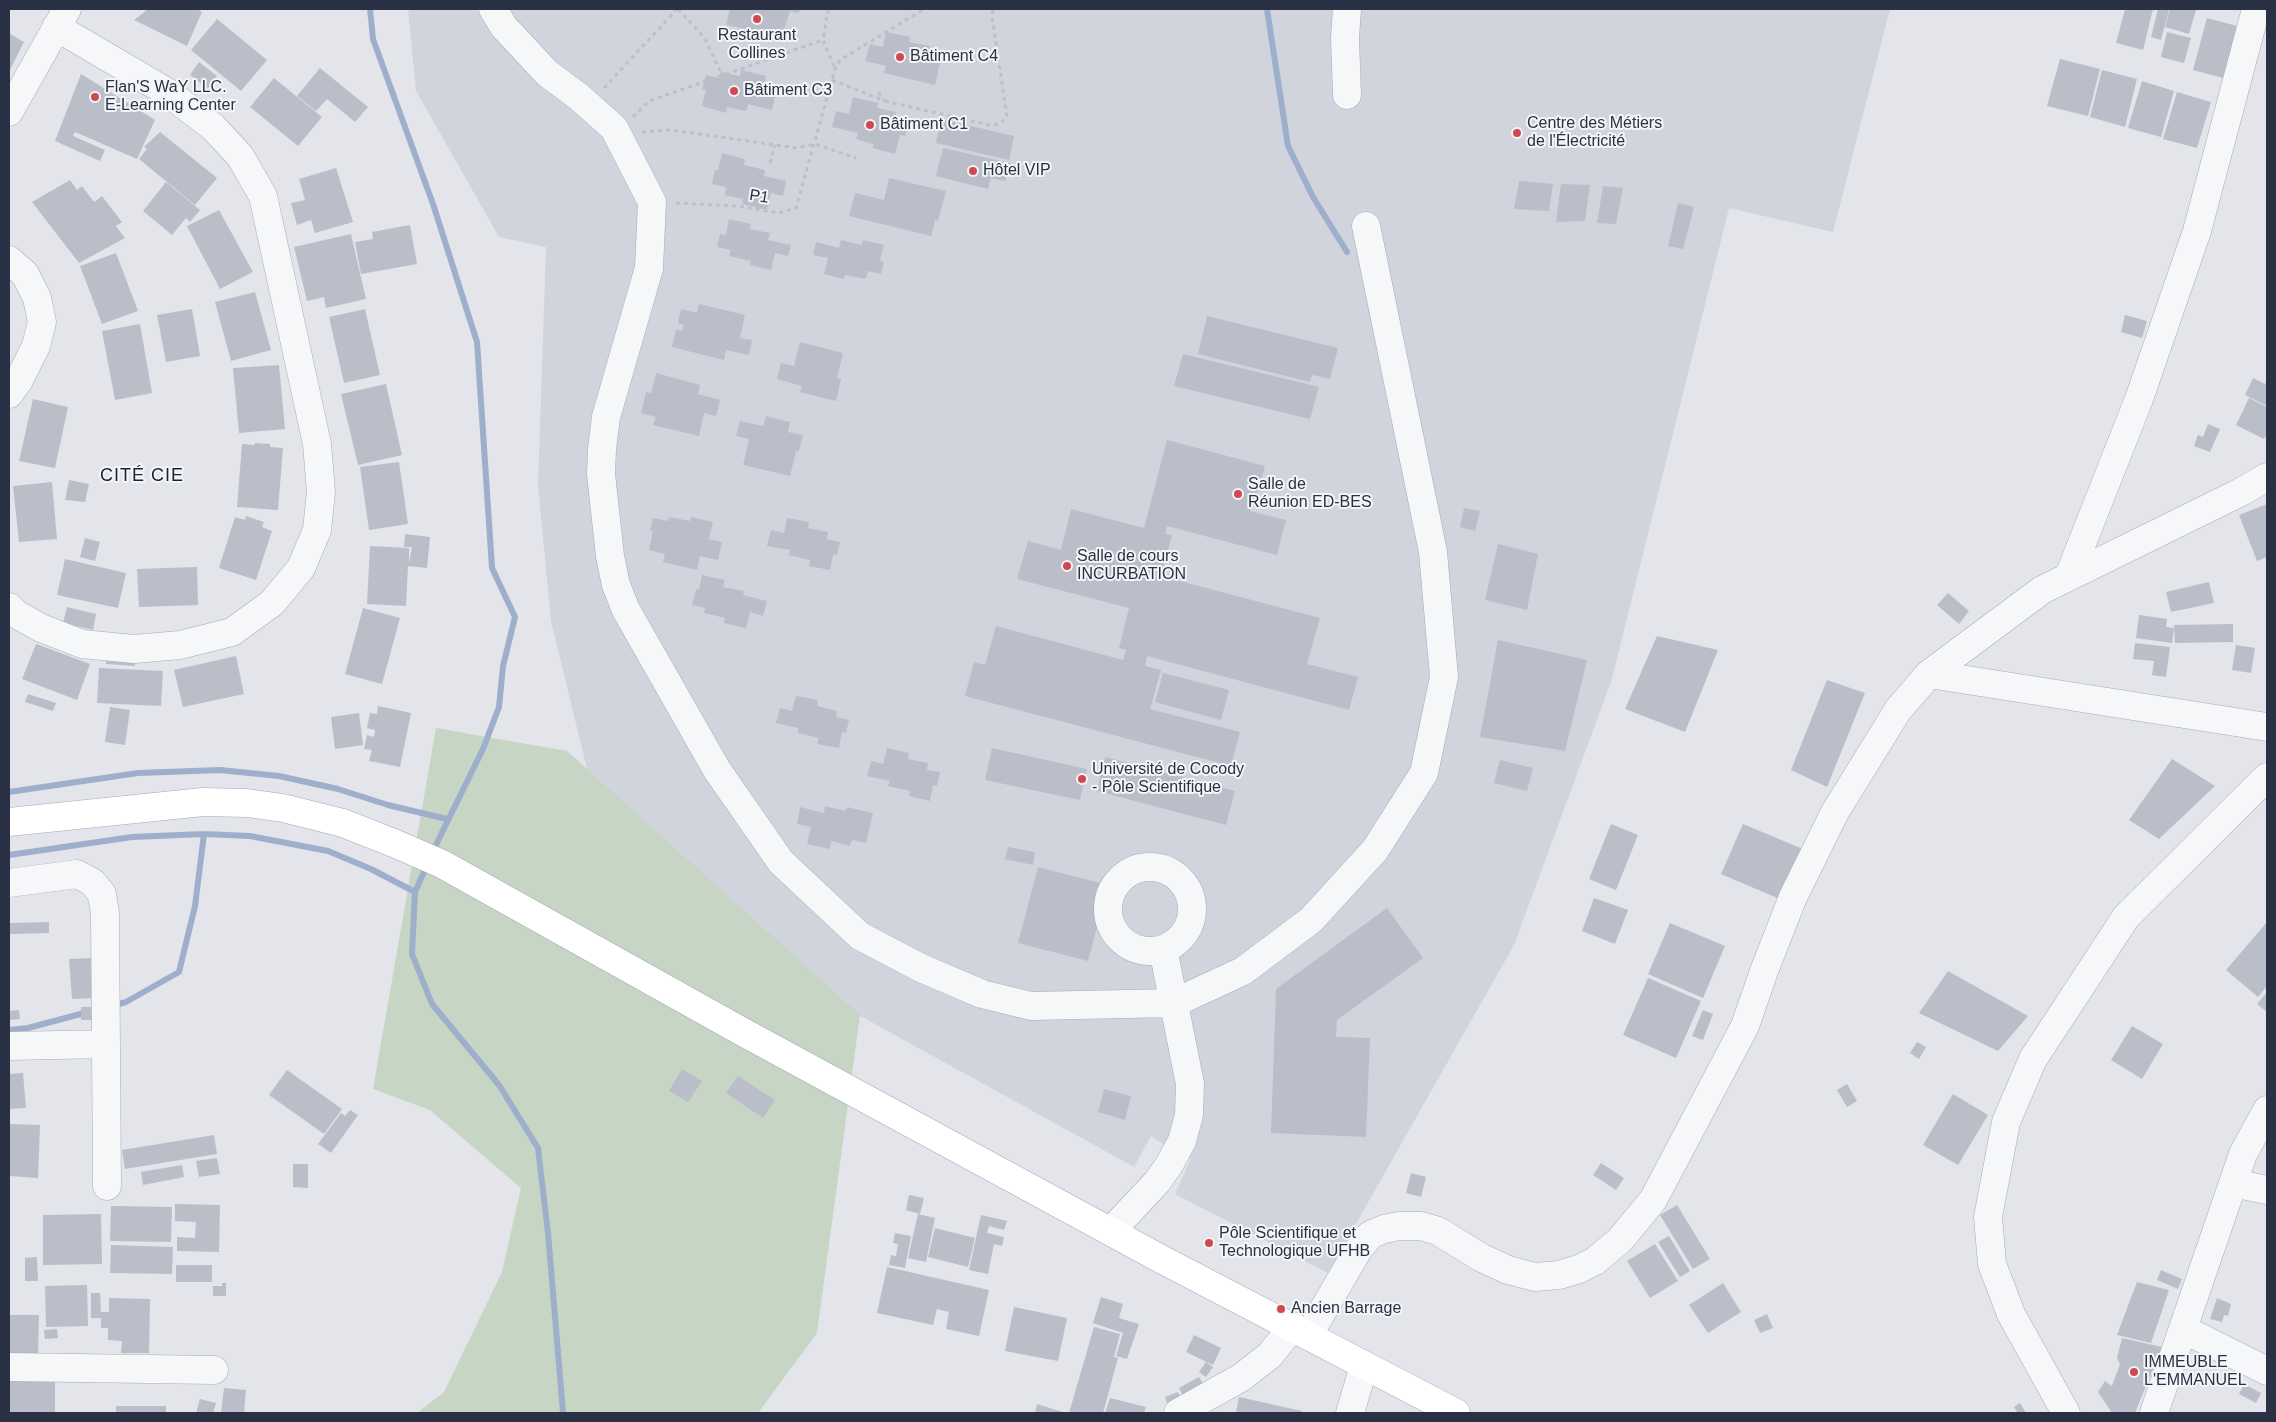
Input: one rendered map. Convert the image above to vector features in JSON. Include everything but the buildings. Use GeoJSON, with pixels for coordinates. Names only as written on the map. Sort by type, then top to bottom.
{"type":"FeatureCollection","features":[{"type":"Feature","properties":{"kind":"main road"},"geometry":{"type":"LineString","coordinates":[[9,822],[26,818],[202,802],[247,803],[283,808],[343,823],[396,844],[442,864],[741,1031],[1111,1231],[1456,1413]]}},
{"type":"Feature","properties":{"kind":"street"},"geometry":{"type":"LineString","coordinates":[[493,9],[504,27],[547,73],[614,128],[652,202],[649,268],[606,418],[601,474],[610,556],[616,585],[626,610],[716,770],[781,862],[860,936],[921,968],[982,994],[1031,1006],[1174,1003],[1243,971],[1312,920],[1375,850],[1424,772],[1444,677],[1433,552],[1366,226]]}},
{"type":"Feature","properties":{"kind":"street"},"geometry":{"type":"LineString","coordinates":[[1347,9],[1345,38],[1348,96]]}},
{"type":"Feature","properties":{"kind":"street"},"geometry":{"type":"LineString","coordinates":[[2069,576],[2140,399],[2197,231],[2256,9]]}},
{"type":"Feature","properties":{"kind":"street"},"geometry":{"type":"LineString","coordinates":[[9,112],[62,18],[213,127],[240,156],[264,196],[317,444],[321,492],[317,530],[301,568],[272,603],[232,632],[180,645],[134,648],[82,644],[41,628],[16,614],[9,607]]}},
{"type":"Feature","properties":{"kind":"street"},"geometry":{"type":"LineString","coordinates":[[9,260],[24,274],[37,298],[42,322],[36,346],[19,380],[9,394]]}},
{"type":"Feature","properties":{"kind":"street"},"geometry":{"type":"LineString","coordinates":[[1178,1413],[1242,1378],[1300,1331],[1370,1235],[1384,1229],[1399,1226],[1420,1226],[1438,1231],[1482,1258],[1508,1270],[1535,1276],[1559,1275],[1579,1269],[1595,1261],[1620,1240],[1653,1200],[1745,1026],[1793,897],[1835,812],[1898,710],[1929,674],[2042,590],[2242,492],[2267,477]]}},
{"type":"Feature","properties":{"kind":"street"},"geometry":{"type":"LineString","coordinates":[[1929,674],[2267,727]]}},
{"type":"Feature","properties":{"kind":"street"},"geometry":{"type":"LineString","coordinates":[[2066,1413],[2011,1314],[1992,1264],[1988,1217],[2006,1122],[2033,1059],[2126,917],[2267,777]]}},
{"type":"Feature","properties":{"kind":"street"},"geometry":{"type":"LineString","coordinates":[[9,883],[77,874],[92,882],[102,894],[105,913],[107,1186]]}},
{"type":"Feature","properties":{"kind":"street"},"geometry":{"type":"LineString","coordinates":[[1111,1231],[1157,1182],[1169,1165],[1182,1140],[1189,1115],[1190,1084],[1163,949]]}},
{"type":"Feature","properties":{"kind":"street"},"geometry":{"type":"LineString","coordinates":[[9,1046],[105,1044]]}},
{"type":"Feature","properties":{"kind":"street"},"geometry":{"type":"LineString","coordinates":[[2154,1413],[2243,1154],[2267,1110]]}},
{"type":"Feature","properties":{"kind":"street"},"geometry":{"type":"LineString","coordinates":[[2233,1183],[2267,1190]]}},
{"type":"Feature","properties":{"kind":"street"},"geometry":{"type":"LineString","coordinates":[[2183,1329],[2267,1370]]}},
{"type":"Feature","properties":{"kind":"street"},"geometry":{"type":"LineString","coordinates":[[1350,1413],[1364,1366]]}},
{"type":"Feature","properties":{"kind":"street"},"geometry":{"type":"LineString","coordinates":[[9,1367],[214,1370]]}},
{"type":"Feature","properties":{"kind":"path"},"geometry":{"type":"LineString","coordinates":[[589,106],[678,9],[705,39],[722,76]]}},
{"type":"Feature","properties":{"kind":"path"},"geometry":{"type":"LineString","coordinates":[[828,9],[823,40],[835,69]]}},
{"type":"Feature","properties":{"kind":"path"},"geometry":{"type":"LineString","coordinates":[[815,144],[835,69],[840,60],[924,9]]}},
{"type":"Feature","properties":{"kind":"path"},"geometry":{"type":"LineString","coordinates":[[832,80],[886,101],[993,126],[1007,117],[992,16],[993,9]]}},
{"type":"Feature","properties":{"kind":"path"},"geometry":{"type":"LineString","coordinates":[[617,134],[649,101],[823,40]]}},
{"type":"Feature","properties":{"kind":"path"},"geometry":{"type":"LineString","coordinates":[[877,90],[886,101]]}},
{"type":"Feature","properties":{"kind":"path"},"geometry":{"type":"LineString","coordinates":[[617,134],[670,130],[797,148],[815,144],[856,158]]}},
{"type":"Feature","properties":{"kind":"path","name":"P1"},"geometry":{"type":"LineString","coordinates":[[652,202],[737,206],[779,213],[796,208],[815,144]]}},
{"type":"Feature","properties":{"kind":"path"},"geometry":{"type":"LineString","coordinates":[[770,163],[775,145]]}},
{"type":"Feature","properties":{"kind":"shaded area","name":"Université de Cocody - Pôle Scientifique"},"geometry":{"type":"Polygon","coordinates":[[[408,9],[1890,9],[1833,232],[1729,208],[1612,679],[1514,945],[1328,1273],[1175,1194],[1191,1158],[1176,1153],[1151,1136],[1134,1167],[614,880],[551,621],[538,486],[546,247],[499,237],[416,91],[408,9]]]}},
{"type":"Feature","properties":{"kind":"green space"},"geometry":{"type":"Polygon","coordinates":[[[436,728],[567,751],[860,1015],[817,1333],[758,1413],[417,1413],[444,1392],[502,1272],[521,1188],[430,1110],[373,1089],[436,728]]]}},
{"type":"Feature","properties":{"kind":"waterway"},"geometry":{"type":"LineString","coordinates":[[370,9],[373,39],[433,204],[477,342],[492,568],[515,617],[503,666],[499,707],[483,749],[432,853]]}},
{"type":"Feature","properties":{"kind":"waterway"},"geometry":{"type":"LineString","coordinates":[[1267,9],[1288,146],[1313,197],[1347,252]]}},
{"type":"Feature","properties":{"kind":"waterway"},"geometry":{"type":"LineString","coordinates":[[9,792],[138,773],[220,770],[279,776],[338,789],[388,805],[447,819]]}},
{"type":"Feature","properties":{"kind":"waterway"},"geometry":{"type":"LineString","coordinates":[[9,855],[132,837],[204,834],[250,836],[328,851],[371,869],[415,892]]}},
{"type":"Feature","properties":{"kind":"waterway"},"geometry":{"type":"LineString","coordinates":[[112,1006],[126,1002],[179,972],[195,906],[204,834]]}},
{"type":"Feature","properties":{"kind":"waterway"},"geometry":{"type":"LineString","coordinates":[[427,865],[415,892],[412,954],[432,1004],[499,1085],[538,1148],[548,1233],[563,1413]]}},
{"type":"Feature","properties":{"kind":"waterway"},"geometry":{"type":"LineString","coordinates":[[9,1030],[28,1028],[88,1012]]}},
{"type":"Feature","properties":{"kind":"place","name":"Restaurant Collines"},"geometry":{"type":"Point","coordinates":[757,19]}},
{"type":"Feature","properties":{"kind":"place","name":"Bâtiment C4"},"geometry":{"type":"Point","coordinates":[900,57]}},
{"type":"Feature","properties":{"kind":"place","name":"Bâtiment C3"},"geometry":{"type":"Point","coordinates":[734,91]}},
{"type":"Feature","properties":{"kind":"place","name":"Flan'S WaY LLC. E-Learning Center"},"geometry":{"type":"Point","coordinates":[95,97]}},
{"type":"Feature","properties":{"kind":"place","name":"Bâtiment C1"},"geometry":{"type":"Point","coordinates":[870,125]}},
{"type":"Feature","properties":{"kind":"place","name":"Centre des Métiers de l'Électricité"},"geometry":{"type":"Point","coordinates":[1517,133]}},
{"type":"Feature","properties":{"kind":"place","name":"Hôtel VIP"},"geometry":{"type":"Point","coordinates":[973,171]}},
{"type":"Feature","properties":{"kind":"place","name":"Salle de Réunion ED-BES"},"geometry":{"type":"Point","coordinates":[1238,494]}},
{"type":"Feature","properties":{"kind":"place","name":"Salle de cours INCURBATION"},"geometry":{"type":"Point","coordinates":[1067,566]}},
{"type":"Feature","properties":{"kind":"place","name":"Université de Cocody - Pôle Scientifique"},"geometry":{"type":"Point","coordinates":[1082,779]}},
{"type":"Feature","properties":{"kind":"place","name":"Pôle Scientifique et Technologique UFHB"},"geometry":{"type":"Point","coordinates":[1209,1243]}},
{"type":"Feature","properties":{"kind":"place","name":"Ancien Barrage"},"geometry":{"type":"Point","coordinates":[1281,1309]}},
{"type":"Feature","properties":{"kind":"place","name":"IMMEUBLE L'EMMANUEL"},"geometry":{"type":"Point","coordinates":[2134,1372]}},
{"type":"Feature","properties":{"kind":"district","name":"CITÉ CIE"},"geometry":{"type":"Point","coordinates":[142,476]}}]}
